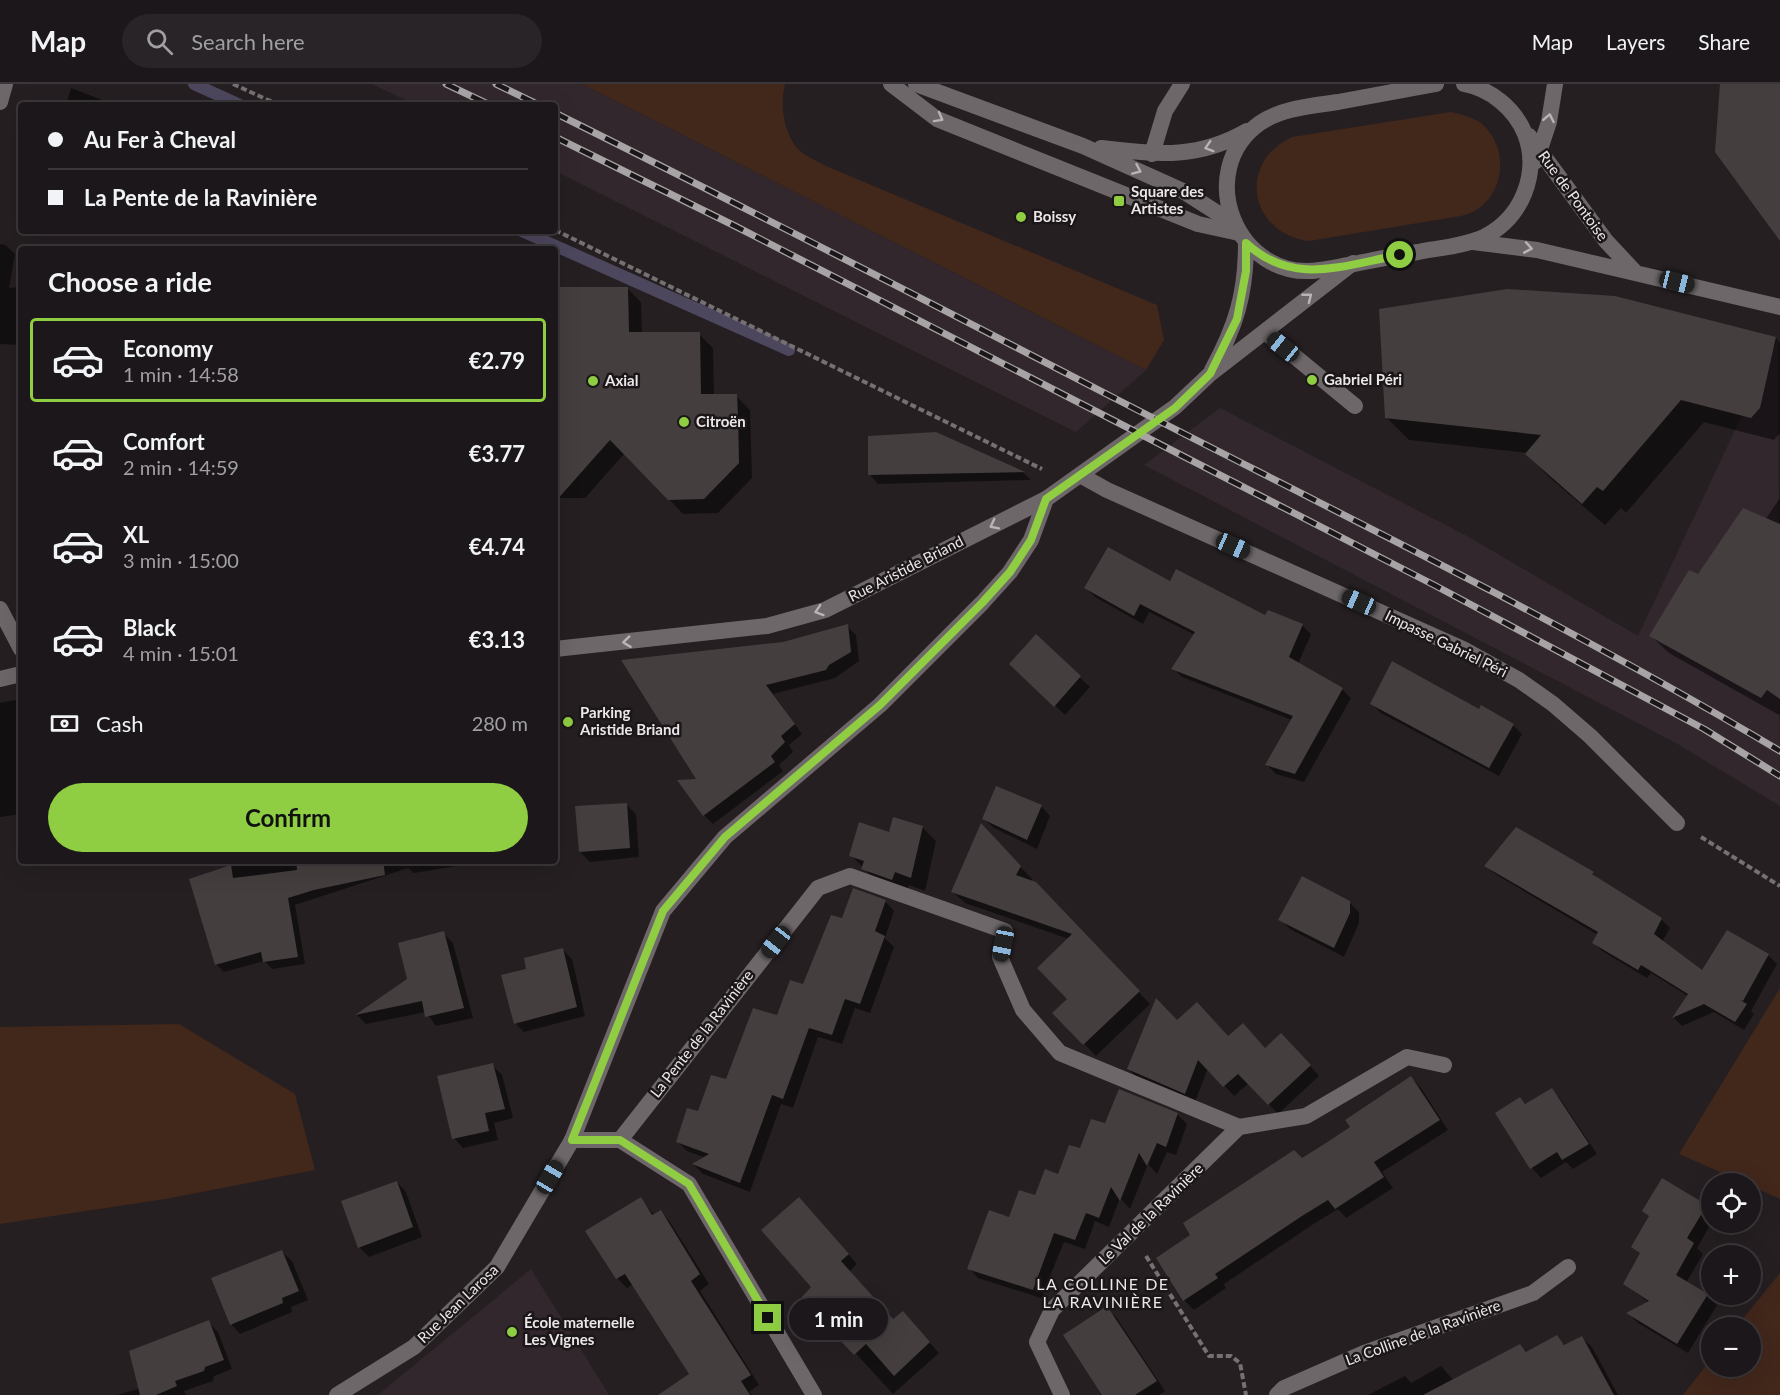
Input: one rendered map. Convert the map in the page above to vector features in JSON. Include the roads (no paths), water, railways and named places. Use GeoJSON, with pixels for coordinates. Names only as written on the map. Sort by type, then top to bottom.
{"type":"FeatureCollection","features":[{"type":"Feature","properties":{"kind":"street"},"geometry":{"type":"LineString","coordinates":[[0,102],[5,84]]}},
{"type":"Feature","properties":{"kind":"street"},"geometry":{"type":"LineString","coordinates":[[891,84],[937,119],[1198,224],[1239,233]]}},
{"type":"Feature","properties":{"kind":"street"},"geometry":{"type":"LineString","coordinates":[[916,84],[1083,146],[1183,191],[1239,233],[1263,258],[1294,270],[1317,270],[1470,242],[1491,233],[1509,219],[1522,200],[1549,122],[1555,84]]}},
{"type":"Feature","properties":{"kind":"street"},"geometry":{"type":"LineString","coordinates":[[1152,154],[1165,111],[1182,84]]}},
{"type":"Feature","properties":{"kind":"street"},"geometry":{"type":"LineString","coordinates":[[1083,146],[1152,154],[1178,154],[1211,147],[1233,139],[1261,123],[1292,110],[1436,84]]}},
{"type":"Feature","properties":{"kind":"street","name":"Rue de Pontoise"},"geometry":{"type":"LineString","coordinates":[[1464,84],[1498,99],[1520,124],[1606,242],[1636,272]]}},
{"type":"Feature","properties":{"kind":"street","name":"Rue Aristide Briand"},"geometry":{"type":"LineString","coordinates":[[1210,374],[1237,319],[1246,271],[1239,233],[1226,191],[1229,168],[1238,147],[1261,123]]}},
{"type":"Feature","properties":{"kind":"street"},"geometry":{"type":"LineString","coordinates":[[1520,124],[1528,145],[1529,179]]}},
{"type":"Feature","properties":{"kind":"street","name":"Rue de Pontoise"},"geometry":{"type":"LineString","coordinates":[[1470,242],[1537,250],[1780,307]]}},
{"type":"Feature","properties":{"kind":"street","name":"Rue Aristide Briand"},"geometry":{"type":"LineString","coordinates":[[558,649],[767,626],[825,610],[1046,499],[1175,408],[1210,374],[1353,263]]}},
{"type":"Feature","properties":{"kind":"street"},"geometry":{"type":"LineString","coordinates":[[1265,333],[1355,406]]}},
{"type":"Feature","properties":{"kind":"street","name":"Impasse Gabriel Péri"},"geometry":{"type":"LineString","coordinates":[[1080,475],[1107,490],[1463,649],[1520,680],[1590,736],[1677,823]]}},
{"type":"Feature","properties":{"kind":"street","name":"Rue Jean Larosa"},"geometry":{"type":"LineString","coordinates":[[337,1395],[414,1347],[497,1267],[572,1140],[663,911],[725,837],[880,705],[982,603],[1010,572],[1031,540],[1046,499]]}},
{"type":"Feature","properties":{"kind":"street"},"geometry":{"type":"LineString","coordinates":[[0,609],[18,643]]}},
{"type":"Feature","properties":{"kind":"street"},"geometry":{"type":"LineString","coordinates":[[0,679],[18,675]]}},
{"type":"Feature","properties":{"kind":"street","name":"La Pente de la Ravinière"},"geometry":{"type":"LineString","coordinates":[[620,1140],[818,888],[850,876],[1005,931],[1000,957],[1023,1010],[1060,1053],[1239,1127]]}},
{"type":"Feature","properties":{"kind":"street"},"geometry":{"type":"LineString","coordinates":[[1239,1127],[1306,1116],[1407,1057],[1444,1065]]}},
{"type":"Feature","properties":{"kind":"street","name":"Le Val de la Ravinière"},"geometry":{"type":"LineString","coordinates":[[1062,1395],[1037,1342],[1052,1310],[1239,1127]]}},
{"type":"Feature","properties":{"kind":"street"},"geometry":{"type":"LineString","coordinates":[[572,1140],[620,1140],[689,1184],[814,1395]]}},
{"type":"Feature","properties":{"kind":"street","name":"La Colline de la Ravinière"},"geometry":{"type":"LineString","coordinates":[[1277,1395],[1284,1388],[1364,1353],[1533,1293],[1568,1267]]}},
{"type":"Feature","properties":{"kind":"waterway"},"geometry":{"type":"LineString","coordinates":[[194,84],[233,102]]}},
{"type":"Feature","properties":{"kind":"waterway"},"geometry":{"type":"LineString","coordinates":[[529,234],[556,246]]}},
{"type":"Feature","properties":{"kind":"waterway"},"geometry":{"type":"LineString","coordinates":[[558,247],[789,350]]}},
{"type":"Feature","properties":{"kind":"railway"},"geometry":{"type":"LineString","coordinates":[[446,84],[484,102]]}},
{"type":"Feature","properties":{"kind":"railway"},"geometry":{"type":"LineString","coordinates":[[496,84],[533,102]]}},
{"type":"Feature","properties":{"kind":"railway"},"geometry":{"type":"LineString","coordinates":[[558,115],[1452,570],[1617,658],[1780,751]]}},
{"type":"Feature","properties":{"kind":"railway"},"geometry":{"type":"LineString","coordinates":[[558,138],[737,227],[1436,586],[1704,729],[1780,776]]}},
{"type":"Feature","properties":{"kind":"place","name":"Square des Artistes"},"geometry":{"type":"Point","coordinates":[1119,201]}},
{"type":"Feature","properties":{"kind":"place","name":"Boissy"},"geometry":{"type":"Point","coordinates":[1021,217]}},
{"type":"Feature","properties":{"kind":"place","name":"Gabriel Péri"},"geometry":{"type":"Point","coordinates":[1312,380]}},
{"type":"Feature","properties":{"kind":"place","name":"Axial"},"geometry":{"type":"Point","coordinates":[593,381]}},
{"type":"Feature","properties":{"kind":"place","name":"Citroën"},"geometry":{"type":"Point","coordinates":[684,422]}},
{"type":"Feature","properties":{"kind":"place","name":"Parking Aristide Briand"},"geometry":{"type":"Point","coordinates":[568,722]}},
{"type":"Feature","properties":{"kind":"place","name":"École maternelle Les Vignes"},"geometry":{"type":"Point","coordinates":[512,1332]}},
{"type":"Feature","properties":{"kind":"district","name":"LA COLLINE DE LA RAVINIÈRE"},"geometry":{"type":"Point","coordinates":[1103,1293]}}]}
